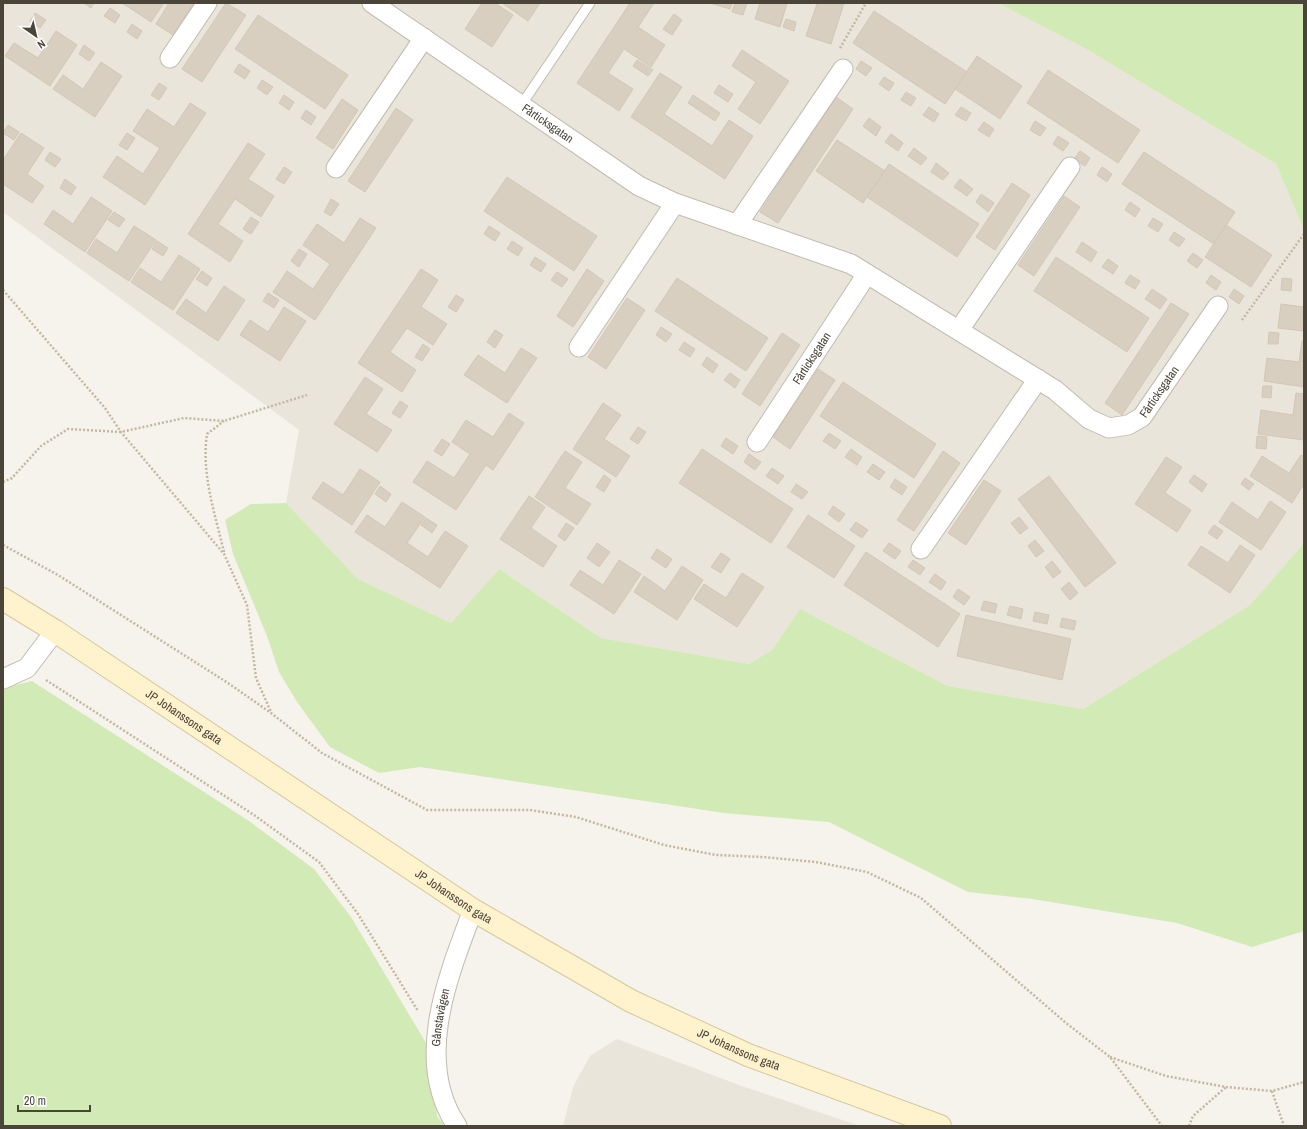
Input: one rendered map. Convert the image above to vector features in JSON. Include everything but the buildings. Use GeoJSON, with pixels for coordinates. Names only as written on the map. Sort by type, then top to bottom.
{"type":"FeatureCollection","features":[{"type":"Feature","properties":{"kind":"street"},"geometry":{"type":"LineString","coordinates":[[170,58],[207,3]]}},
{"type":"Feature","properties":{"kind":"street","name":"Fårticksgatan"},"geometry":{"type":"LineString","coordinates":[[372,3],[522,104],[639,186],[675,203],[851,264],[1055,390],[1089,419],[1109,428],[1128,424],[1142,417],[1218,306]]}},
{"type":"Feature","properties":{"kind":"street"},"geometry":{"type":"LineString","coordinates":[[336,168],[424,38]]}},
{"type":"Feature","properties":{"kind":"street"},"geometry":{"type":"LineString","coordinates":[[737,224],[843,69]]}},
{"type":"Feature","properties":{"kind":"street"},"geometry":{"type":"LineString","coordinates":[[958,330],[1070,167]]}},
{"type":"Feature","properties":{"kind":"street"},"geometry":{"type":"LineString","coordinates":[[579,347],[675,203]]}},
{"type":"Feature","properties":{"kind":"street","name":"Fårticksgatan"},"geometry":{"type":"LineString","coordinates":[[757,442],[867,274]]}},
{"type":"Feature","properties":{"kind":"street"},"geometry":{"type":"LineString","coordinates":[[922,549],[1038,380]]}},
{"type":"Feature","properties":{"kind":"street","name":"JP Johanssons gata"},"geometry":{"type":"LineString","coordinates":[[3,599],[55,631],[473,910],[631,1001],[748,1055],[940,1126]]}},
{"type":"Feature","properties":{"kind":"street"},"geometry":{"type":"LineString","coordinates":[[3,679],[27,668],[55,631]]}},
{"type":"Feature","properties":{"kind":"street","name":"Gånstavägen"},"geometry":{"type":"LineString","coordinates":[[458,1126],[448,1113],[439,1078],[436,1040],[439,1018],[454,961],[473,910]]}},
{"type":"Feature","properties":{"kind":"lane"},"geometry":{"type":"LineString","coordinates":[[522,104],[590,3]]}},
{"type":"Feature","properties":{"kind":"path"},"geometry":{"type":"LineString","coordinates":[[849,31],[866,3]]}},
{"type":"Feature","properties":{"kind":"path"},"geometry":{"type":"LineString","coordinates":[[1242,320],[1304,234]]}},
{"type":"Feature","properties":{"kind":"path"},"geometry":{"type":"LineString","coordinates":[[3,290],[105,408],[121,432],[224,554]]}},
{"type":"Feature","properties":{"kind":"path"},"geometry":{"type":"LineString","coordinates":[[271,713],[256,678],[247,605],[224,554],[208,482],[205,452],[207,434],[224,421],[306,395]]}},
{"type":"Feature","properties":{"kind":"path"},"geometry":{"type":"LineString","coordinates":[[3,482],[12,478],[40,446],[68,429],[121,432],[184,418],[224,421]]}},
{"type":"Feature","properties":{"kind":"path"},"geometry":{"type":"LineString","coordinates":[[3,545],[58,575],[271,713],[322,753],[428,810],[530,810],[576,818],[664,845],[716,855],[763,857],[816,862],[867,872],[921,898],[1066,1023],[1110,1057],[1162,1126]]}},
{"type":"Feature","properties":{"kind":"path"},"geometry":{"type":"LineString","coordinates":[[27,668],[254,815],[319,862],[358,914],[436,1040]]}},
{"type":"Feature","properties":{"kind":"path"},"geometry":{"type":"LineString","coordinates":[[1110,1057],[1166,1076],[1226,1087],[1272,1091],[1304,1082]]}},
{"type":"Feature","properties":{"kind":"path"},"geometry":{"type":"LineString","coordinates":[[1189,1126],[1194,1116],[1226,1087]]}},
{"type":"Feature","properties":{"kind":"path"},"geometry":{"type":"LineString","coordinates":[[1272,1091],[1284,1126]]}},
{"type":"Feature","properties":{"kind":"shaded area"},"geometry":{"type":"Polygon","coordinates":[[[3,3],[998,3],[1088,50],[1276,164],[1304,230],[1304,543],[1250,605],[1083,709],[948,686],[800,609],[772,650],[749,664],[601,638],[499,569],[451,623],[358,579],[286,503],[299,430],[3,212],[3,3]]]}},
{"type":"Feature","properties":{"kind":"shaded area"},"geometry":{"type":"Polygon","coordinates":[[[617,1039],[739,1085],[860,1126],[563,1126],[573,1087],[590,1056],[617,1039]]]}},
{"type":"Feature","properties":{"kind":"green space"},"geometry":{"type":"Polygon","coordinates":[[[998,3],[1304,3],[1304,230],[1276,164],[1088,50],[998,3]]]}},
{"type":"Feature","properties":{"kind":"green space"},"geometry":{"type":"Polygon","coordinates":[[[286,503],[358,579],[451,623],[499,569],[601,638],[749,664],[772,650],[800,609],[948,686],[1083,709],[1250,605],[1304,543],[1304,931],[1252,947],[1177,923],[1033,899],[968,892],[829,822],[724,813],[420,767],[379,773],[330,747],[297,702],[279,672],[267,636],[233,554],[225,520],[251,504],[286,503]]]}},
{"type":"Feature","properties":{"kind":"green space"},"geometry":{"type":"Polygon","coordinates":[[[32,681],[249,821],[314,869],[351,917],[429,1048],[437,1116],[445,1126],[3,1126],[3,688],[32,681]]]}}]}
